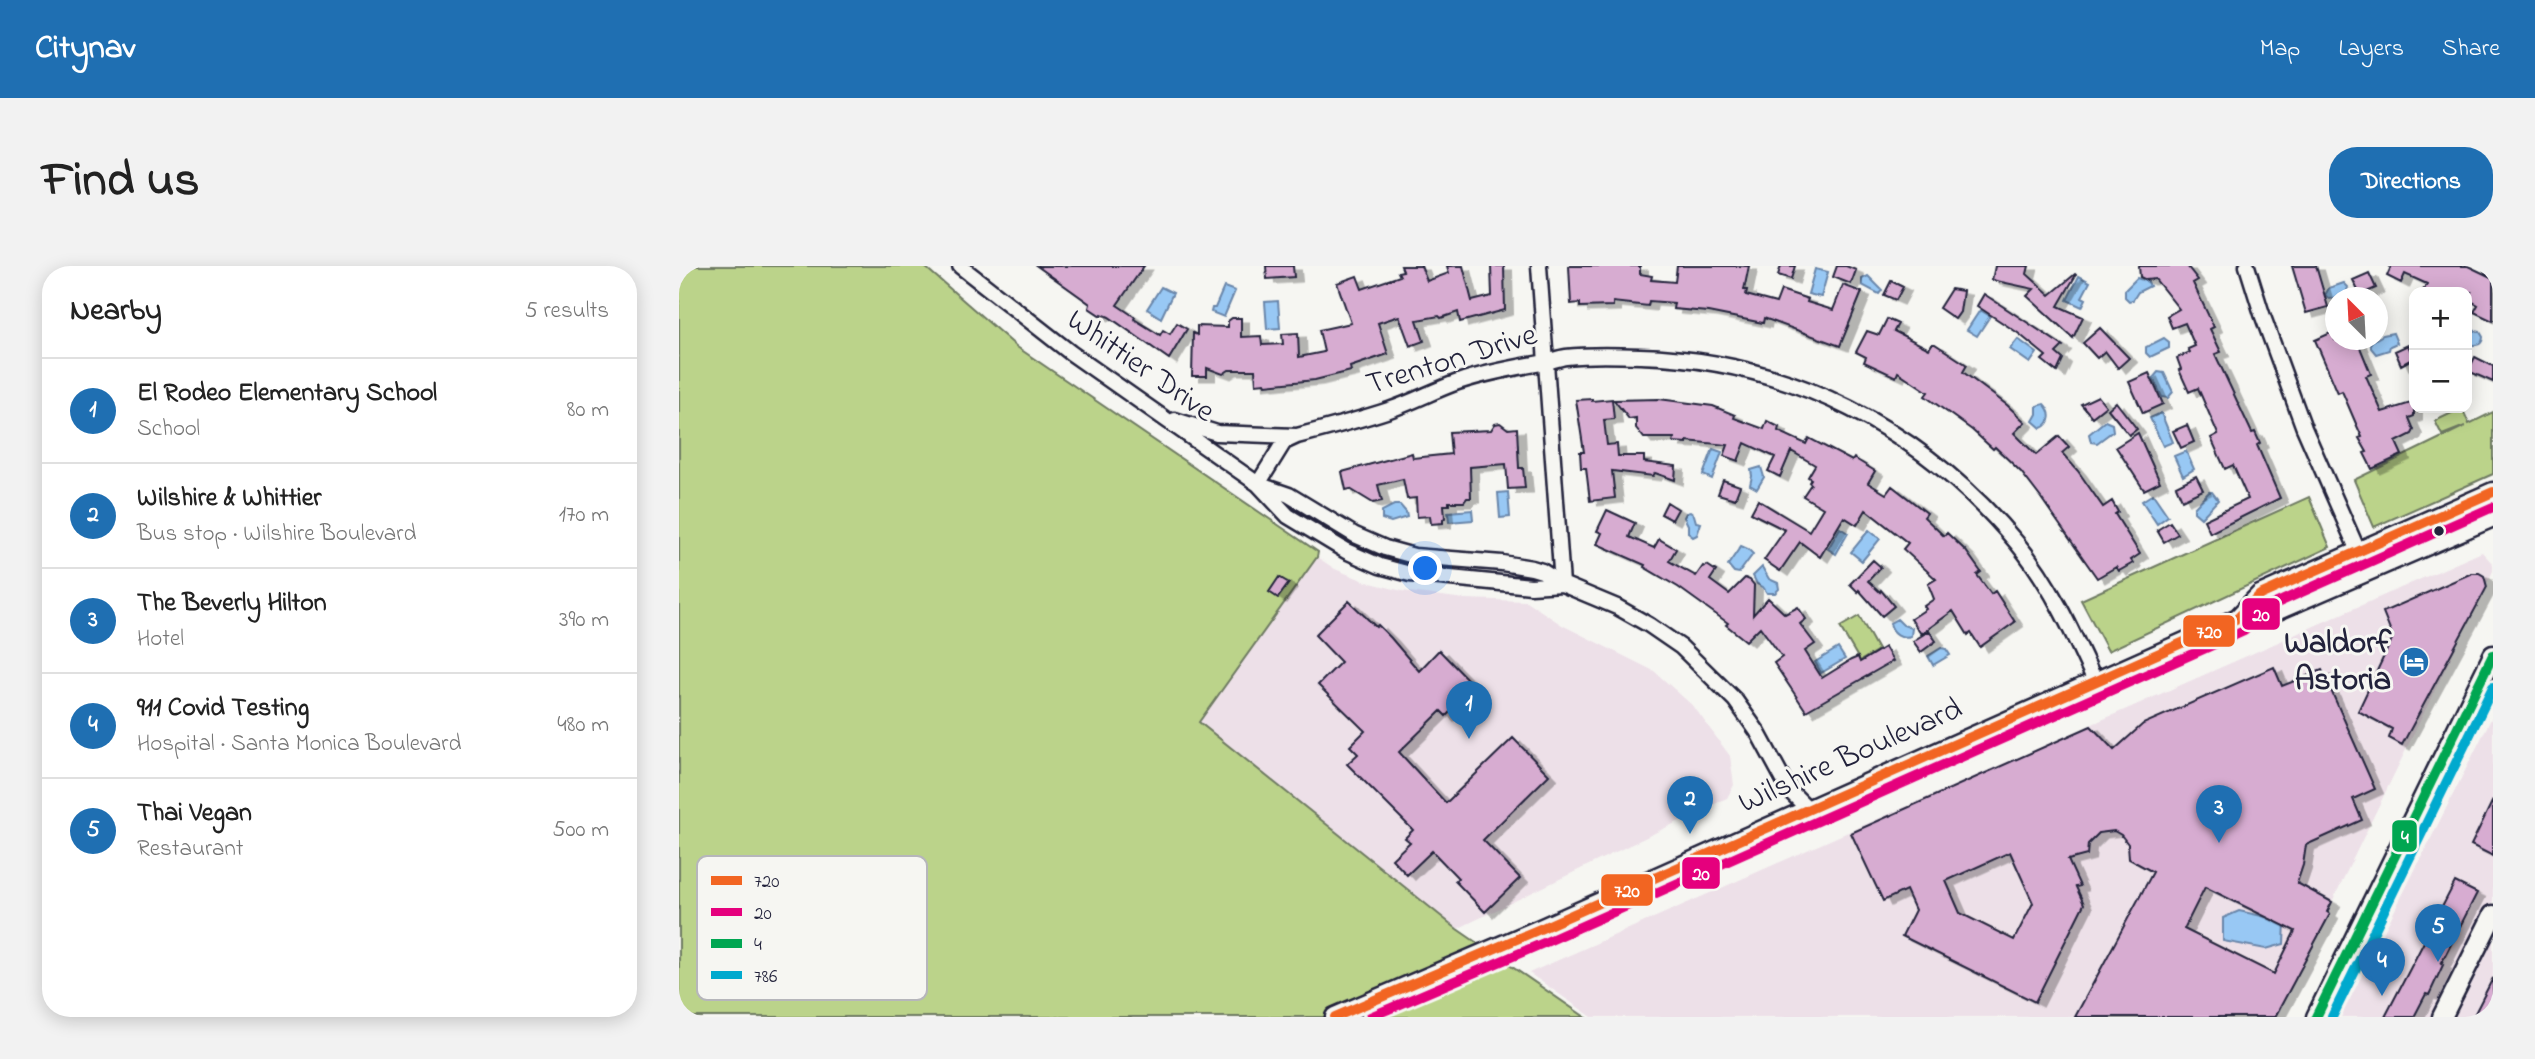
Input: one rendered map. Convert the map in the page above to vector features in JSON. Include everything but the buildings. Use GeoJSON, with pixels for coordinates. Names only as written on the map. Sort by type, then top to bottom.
{"type":"FeatureCollection","features":[{"type":"Feature","properties":{"kind":"main road","name":"Wilshire Boulevard"},"geometry":{"type":"LineString","coordinates":[[2238,618],[2260,595],[2493,492]]}},
{"type":"Feature","properties":{"kind":"main road","name":"Wilshire Boulevard"},"geometry":{"type":"LineString","coordinates":[[1335,1017],[1540,929],[2238,618],[2265,616],[2489,522]]}},
{"type":"Feature","properties":{"kind":"main road"},"geometry":{"type":"LineString","coordinates":[[2316,1017],[2493,655]]}},
{"type":"Feature","properties":{"kind":"main road"},"geometry":{"type":"LineString","coordinates":[[2442,1017],[2493,915]]}},
{"type":"Feature","properties":{"kind":"street","name":"Whittier Drive"},"geometry":{"type":"LineString","coordinates":[[960,266],[1023,318],[1258,484],[1289,495],[1355,535],[1385,548],[1414,556],[1502,562],[1542,571],[1562,584],[1617,607],[1681,647],[1735,700],[1757,730],[1789,790],[1808,809]]}},
{"type":"Feature","properties":{"kind":"street"},"geometry":{"type":"LineString","coordinates":[[1539,266],[1562,584]]}},
{"type":"Feature","properties":{"kind":"street"},"geometry":{"type":"LineString","coordinates":[[2247,266],[2304,428],[2358,551]]}},
{"type":"Feature","properties":{"kind":"street","name":"Trenton Drive"},"geometry":{"type":"LineString","coordinates":[[1258,484],[1285,442],[1297,436],[1390,409],[1485,374],[1563,357],[1587,355],[1667,356],[1743,368],[1781,379],[1850,407],[1916,448],[1973,494],[2018,544],[2055,598],[2095,681]]}},
{"type":"Feature","properties":{"kind":"street"},"geometry":{"type":"LineString","coordinates":[[1159,415],[1217,433],[1297,436]]}},
{"type":"Feature","properties":{"kind":"shaded area"},"geometry":{"type":"Polygon","coordinates":[[[2482,552],[2493,564],[2493,571],[2276,1017],[1592,1017],[1529,973],[2482,552]]]}},
{"type":"Feature","properties":{"kind":"shaded area"},"geometry":{"type":"Polygon","coordinates":[[[1317,557],[1335,569],[1367,582],[1402,591],[1465,599],[1526,601],[1562,625],[1654,671],[1694,707],[1730,756],[1734,785],[1727,798],[1457,929],[1199,722],[1317,557]]]}},
{"type":"Feature","properties":{"kind":"shaded area"},"geometry":{"type":"Polygon","coordinates":[[[2493,715],[2493,1017],[2341,1017],[2493,715]]]}},
{"type":"Feature","properties":{"kind":"green space"},"geometry":{"type":"Polygon","coordinates":[[[679,266],[924,266],[1017,347],[1318,552],[1199,722],[1457,929],[1585,1017],[679,1017],[679,266]]]}},
{"type":"Feature","properties":{"kind":"green space"},"geometry":{"type":"Polygon","coordinates":[[[2493,412],[2493,474],[2374,527],[2354,480],[2465,426],[2442,435],[2435,421],[2452,413],[2464,413],[2469,424],[2493,412]]]}},
{"type":"Feature","properties":{"kind":"green space"},"geometry":{"type":"Polygon","coordinates":[[[2309,497],[2330,547],[2108,651],[2081,600],[2309,497]]]}},
{"type":"Feature","properties":{"kind":"green space"},"geometry":{"type":"Polygon","coordinates":[[[1859,616],[1878,650],[1860,661],[1840,627],[1859,616]]]}},
{"type":"Feature","properties":{"kind":"water"},"geometry":{"type":"Polygon","coordinates":[[[1815,269],[1828,272],[1821,297],[1808,294],[1815,269]]]}},
{"type":"Feature","properties":{"kind":"water"},"geometry":{"type":"Polygon","coordinates":[[[1868,276],[1882,290],[1879,294],[1862,285],[1862,279],[1868,276]]]}},
{"type":"Feature","properties":{"kind":"water"},"geometry":{"type":"Polygon","coordinates":[[[2079,276],[2090,282],[2082,297],[2086,299],[2082,307],[2067,300],[2079,276]]]}},
{"type":"Feature","properties":{"kind":"water"},"geometry":{"type":"Polygon","coordinates":[[[2137,278],[2148,282],[2150,286],[2129,301],[2125,297],[2125,290],[2137,278]]]}},
{"type":"Feature","properties":{"kind":"water"},"geometry":{"type":"Polygon","coordinates":[[[2344,283],[2348,287],[2332,287],[2344,283]]]}},
{"type":"Feature","properties":{"kind":"water"},"geometry":{"type":"Polygon","coordinates":[[[1161,287],[1173,293],[1161,318],[1147,309],[1161,287]]]}},
{"type":"Feature","properties":{"kind":"water"},"geometry":{"type":"Polygon","coordinates":[[[1224,287],[1235,291],[1224,317],[1211,312],[1224,287]]]}},
{"type":"Feature","properties":{"kind":"water"},"geometry":{"type":"Polygon","coordinates":[[[1278,301],[1280,328],[1267,329],[1265,302],[1278,301]]]}},
{"type":"Feature","properties":{"kind":"water"},"geometry":{"type":"Polygon","coordinates":[[[1980,310],[1990,316],[1977,336],[1967,330],[1980,310]]]}},
{"type":"Feature","properties":{"kind":"water"},"geometry":{"type":"Polygon","coordinates":[[[2472,330],[2480,332],[2483,337],[2477,345],[2472,345],[2472,330]]]}},
{"type":"Feature","properties":{"kind":"water"},"geometry":{"type":"Polygon","coordinates":[[[2393,333],[2397,343],[2390,346],[2389,350],[2376,354],[2373,350],[2388,350],[2388,334],[2393,333]]]}},
{"type":"Feature","properties":{"kind":"water"},"geometry":{"type":"Polygon","coordinates":[[[2164,338],[2169,342],[2169,348],[2150,357],[2146,353],[2146,347],[2164,338]]]}},
{"type":"Feature","properties":{"kind":"water"},"geometry":{"type":"Polygon","coordinates":[[[2018,339],[2037,353],[2030,363],[2010,349],[2018,339]]]}},
{"type":"Feature","properties":{"kind":"water"},"geometry":{"type":"Polygon","coordinates":[[[2158,372],[2164,373],[2173,392],[2168,398],[2162,397],[2153,378],[2158,372]]]}},
{"type":"Feature","properties":{"kind":"water"},"geometry":{"type":"Polygon","coordinates":[[[2044,404],[2050,418],[2041,428],[2033,421],[2037,406],[2044,404]]]}},
{"type":"Feature","properties":{"kind":"water"},"geometry":{"type":"Polygon","coordinates":[[[2161,413],[2173,442],[2163,446],[2150,418],[2161,413]]]}},
{"type":"Feature","properties":{"kind":"water"},"geometry":{"type":"Polygon","coordinates":[[[2105,421],[2112,424],[2113,431],[2097,443],[2091,442],[2089,434],[2105,421]]]}},
{"type":"Feature","properties":{"kind":"water"},"geometry":{"type":"Polygon","coordinates":[[[1713,449],[1722,452],[1712,479],[1703,475],[1713,449]]]}},
{"type":"Feature","properties":{"kind":"water"},"geometry":{"type":"Polygon","coordinates":[[[2186,451],[2194,469],[2183,476],[2174,456],[2186,451]]]}},
{"type":"Feature","properties":{"kind":"water"},"geometry":{"type":"Polygon","coordinates":[[[1761,467],[1764,477],[1757,489],[1750,485],[1751,470],[1761,467]]]}},
{"type":"Feature","properties":{"kind":"water"},"geometry":{"type":"Polygon","coordinates":[[[1508,492],[1510,517],[1500,518],[1498,493],[1508,492]]]}},
{"type":"Feature","properties":{"kind":"water"},"geometry":{"type":"Polygon","coordinates":[[[2209,492],[2218,500],[2201,518],[2194,512],[2194,508],[2209,492]]]}},
{"type":"Feature","properties":{"kind":"water"},"geometry":{"type":"Polygon","coordinates":[[[2153,494],[2168,516],[2157,524],[2142,501],[2153,494]]]}},
{"type":"Feature","properties":{"kind":"water"},"geometry":{"type":"Polygon","coordinates":[[[1400,505],[1407,517],[1391,522],[1382,519],[1382,511],[1400,505]]]}},
{"type":"Feature","properties":{"kind":"water"},"geometry":{"type":"Polygon","coordinates":[[[1472,510],[1473,520],[1449,522],[1448,512],[1472,510]]]}},
{"type":"Feature","properties":{"kind":"water"},"geometry":{"type":"Polygon","coordinates":[[[1690,512],[1696,522],[1701,523],[1697,535],[1693,537],[1688,533],[1684,517],[1690,512]]]}},
{"type":"Feature","properties":{"kind":"water"},"geometry":{"type":"Polygon","coordinates":[[[1840,528],[1848,533],[1836,554],[1828,549],[1840,528]]]}},
{"type":"Feature","properties":{"kind":"water"},"geometry":{"type":"Polygon","coordinates":[[[1869,530],[1880,539],[1862,561],[1851,552],[1869,530]]]}},
{"type":"Feature","properties":{"kind":"water"},"geometry":{"type":"Polygon","coordinates":[[[1741,546],[1753,554],[1739,573],[1734,572],[1728,565],[1741,546]]]}},
{"type":"Feature","properties":{"kind":"water"},"geometry":{"type":"Polygon","coordinates":[[[1762,567],[1769,579],[1778,583],[1779,589],[1775,593],[1767,593],[1753,576],[1762,567]]]}},
{"type":"Feature","properties":{"kind":"water"},"geometry":{"type":"Polygon","coordinates":[[[1897,619],[1912,628],[1911,636],[1900,636],[1893,630],[1890,623],[1897,619]]]}},
{"type":"Feature","properties":{"kind":"water"},"geometry":{"type":"Polygon","coordinates":[[[1838,648],[1845,659],[1821,673],[1815,662],[1838,648]]]}},
{"type":"Feature","properties":{"kind":"water"},"geometry":{"type":"Polygon","coordinates":[[[1941,648],[1946,649],[1950,655],[1933,665],[1928,656],[1941,648]]]}},
{"type":"Feature","properties":{"kind":"water"},"geometry":{"type":"Polygon","coordinates":[[[2239,911],[2285,921],[2284,944],[2266,949],[2223,941],[2223,918],[2239,911]]]}},
{"type":"Feature","properties":{"kind":"transit line","name":"720"},"geometry":{"type":"LineString","coordinates":[[1335,1017],[1540,929],[2238,618],[2260,595],[2493,492]]}},
{"type":"Feature","properties":{"kind":"transit line","name":"20"},"geometry":{"type":"LineString","coordinates":[[1370,1017],[1546,942],[2244,631],[2268,607],[2493,507]]}},
{"type":"Feature","properties":{"kind":"transit line","name":"4"},"geometry":{"type":"LineString","coordinates":[[2316,1017],[2493,655]]}},
{"type":"Feature","properties":{"kind":"transit line","name":"786"},"geometry":{"type":"LineString","coordinates":[[2332,1017],[2493,687]]}},
{"type":"Feature","properties":{"kind":"place","name":"Waldorf Astoria"},"geometry":{"type":"Point","coordinates":[2414,662]}},
{"type":"Feature","properties":{"kind":"place","name":"El Rodeo Elementary School"},"geometry":{"type":"Point","coordinates":[1469,739]}},
{"type":"Feature","properties":{"kind":"place","name":"Wilshire & Whittier"},"geometry":{"type":"Point","coordinates":[1690,834]}},
{"type":"Feature","properties":{"kind":"place","name":"The Beverly Hilton"},"geometry":{"type":"Point","coordinates":[2219,843]}},
{"type":"Feature","properties":{"kind":"place","name":"Thai Vegan"},"geometry":{"type":"Point","coordinates":[2438,962]}},
{"type":"Feature","properties":{"kind":"place","name":"911 Covid Testing"},"geometry":{"type":"Point","coordinates":[2382,996]}}]}
